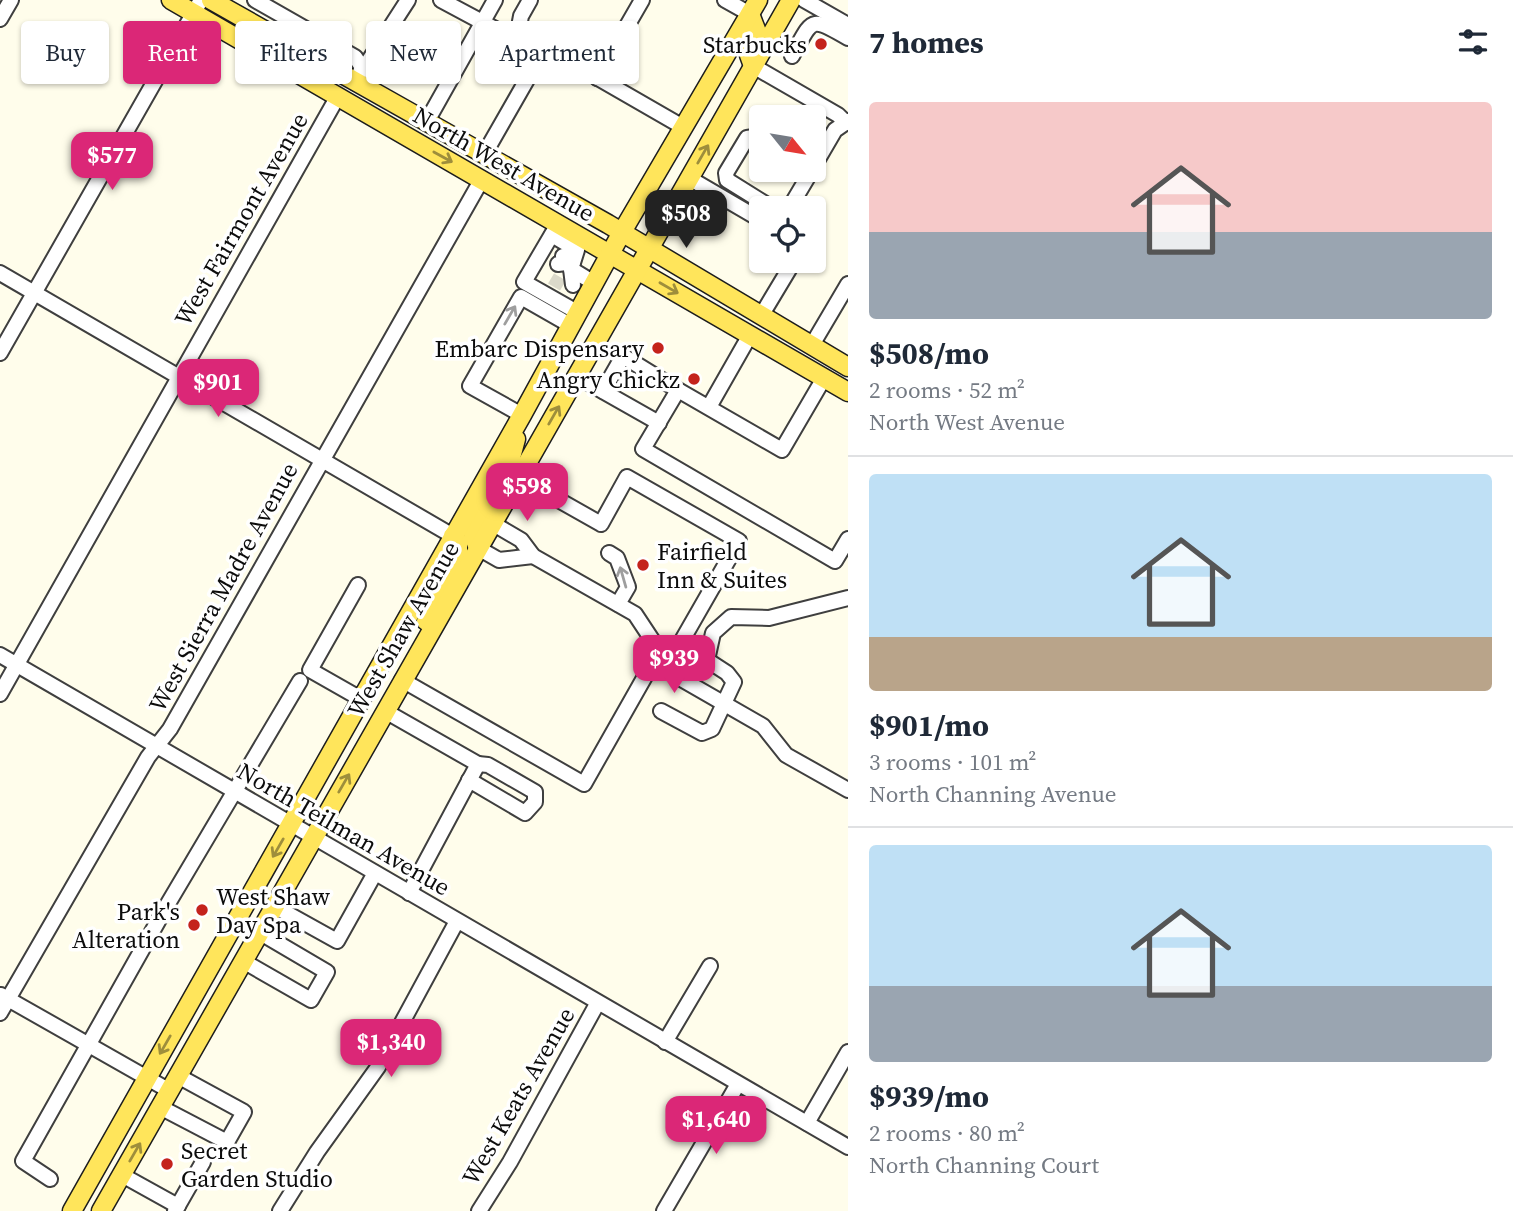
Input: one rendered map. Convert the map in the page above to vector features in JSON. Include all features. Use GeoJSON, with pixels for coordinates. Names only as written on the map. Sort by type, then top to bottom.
{"type":"FeatureCollection","features":[{"type":"Feature","properties":{"kind":"main road","name":"North West Avenue"},"geometry":{"type":"LineString","coordinates":[[171,0],[197,6],[235,31]]}},
{"type":"Feature","properties":{"kind":"main road","name":"North West Avenue"},"geometry":{"type":"LineString","coordinates":[[211,0],[359,75],[426,123],[485,153],[622,232],[848,367]]}},
{"type":"Feature","properties":{"kind":"main road","name":"West Shaw Avenue"},"geometry":{"type":"LineString","coordinates":[[101,1211],[791,0]]}},
{"type":"Feature","properties":{"kind":"main road"},"geometry":{"type":"LineString","coordinates":[[753,66],[748,55],[757,32],[754,7]]}},
{"type":"Feature","properties":{"kind":"main road","name":"West Shaw Avenue"},"geometry":{"type":"LineString","coordinates":[[72,1211],[522,415],[622,232],[754,7]]}},
{"type":"Feature","properties":{"kind":"main road","name":"North West Avenue"},"geometry":{"type":"LineString","coordinates":[[316,84],[482,179],[562,265],[610,254],[848,392]]}},
{"type":"Feature","properties":{"kind":"main road"},"geometry":{"type":"LineString","coordinates":[[335,84],[407,125],[418,127],[426,123]]}},
{"type":"Feature","properties":{"kind":"main road"},"geometry":{"type":"LineString","coordinates":[[824,378],[835,375],[848,381]]}},
{"type":"Feature","properties":{"kind":"main road"},"geometry":{"type":"LineString","coordinates":[[478,548],[473,535],[475,528],[508,469],[522,415]]}},
{"type":"Feature","properties":{"kind":"main road"},"geometry":{"type":"LineString","coordinates":[[422,645],[429,609],[458,553],[458,542],[453,536]]}},
{"type":"Feature","properties":{"kind":"street"},"geometry":{"type":"LineString","coordinates":[[0,19],[11,0]]}},
{"type":"Feature","properties":{"kind":"street","name":"North West Avenue"},"geometry":{"type":"LineString","coordinates":[[255,0],[355,57],[359,75]]}},
{"type":"Feature","properties":{"kind":"street"},"geometry":{"type":"LineString","coordinates":[[359,75],[408,0]]}},
{"type":"Feature","properties":{"kind":"street"},"geometry":{"type":"LineString","coordinates":[[441,0],[478,21]]}},
{"type":"Feature","properties":{"kind":"street"},"geometry":{"type":"LineString","coordinates":[[483,21],[495,0]]}},
{"type":"Feature","properties":{"kind":"street"},"geometry":{"type":"LineString","coordinates":[[519,21],[530,0]]}},
{"type":"Feature","properties":{"kind":"street"},"geometry":{"type":"LineString","coordinates":[[630,21],[642,0]]}},
{"type":"Feature","properties":{"kind":"street"},"geometry":{"type":"LineString","coordinates":[[725,0],[754,7]]}},
{"type":"Feature","properties":{"kind":"street"},"geometry":{"type":"LineString","coordinates":[[804,0],[848,25]]}},
{"type":"Feature","properties":{"kind":"street"},"geometry":{"type":"LineString","coordinates":[[0,353],[197,6]]}},
{"type":"Feature","properties":{"kind":"street"},"geometry":{"type":"LineString","coordinates":[[792,56],[809,26],[815,22],[821,22],[848,37]]}},
{"type":"Feature","properties":{"kind":"street"},"geometry":{"type":"LineString","coordinates":[[426,123],[475,36]]}},
{"type":"Feature","properties":{"kind":"street"},"geometry":{"type":"LineString","coordinates":[[753,66],[847,122],[835,130],[826,146]]}},
{"type":"Feature","properties":{"kind":"street"},"geometry":{"type":"LineString","coordinates":[[485,153],[524,84]]}},
{"type":"Feature","properties":{"kind":"street"},"geometry":{"type":"LineString","coordinates":[[608,84],[683,127]]}},
{"type":"Feature","properties":{"kind":"street","name":"West Fairmont Avenue"},"geometry":{"type":"LineString","coordinates":[[0,694],[177,376],[338,96]]}},
{"type":"Feature","properties":{"kind":"street"},"geometry":{"type":"LineString","coordinates":[[749,138],[726,173],[727,180],[753,196]]}},
{"type":"Feature","properties":{"kind":"street"},"geometry":{"type":"LineString","coordinates":[[689,178],[749,213]]}},
{"type":"Feature","properties":{"kind":"street","name":"West Sierra Madre Avenue"},"geometry":{"type":"LineString","coordinates":[[0,1013],[4,997],[157,745],[170,729],[321,458],[482,179]]}},
{"type":"Feature","properties":{"kind":"street"},"geometry":{"type":"LineString","coordinates":[[562,265],[594,283]]}},
{"type":"Feature","properties":{"kind":"street"},"geometry":{"type":"LineString","coordinates":[[562,265],[573,319]]}},
{"type":"Feature","properties":{"kind":"street"},"geometry":{"type":"LineString","coordinates":[[0,273],[453,536]]}},
{"type":"Feature","properties":{"kind":"street"},"geometry":{"type":"LineString","coordinates":[[761,316],[787,273]]}},
{"type":"Feature","properties":{"kind":"street"},"geometry":{"type":"LineString","coordinates":[[812,345],[848,284]]}},
{"type":"Feature","properties":{"kind":"street"},"geometry":{"type":"LineString","coordinates":[[522,415],[470,386],[521,297],[573,319]]}},
{"type":"Feature","properties":{"kind":"street"},"geometry":{"type":"LineString","coordinates":[[709,407],[750,335]]}},
{"type":"Feature","properties":{"kind":"street"},"geometry":{"type":"LineString","coordinates":[[603,391],[623,356],[782,450],[824,378]]}},
{"type":"Feature","properties":{"kind":"street"},"geometry":{"type":"LineString","coordinates":[[576,376],[659,424]]}},
{"type":"Feature","properties":{"kind":"street"},"geometry":{"type":"LineString","coordinates":[[678,390],[643,449],[835,561],[848,539]]}},
{"type":"Feature","properties":{"kind":"street"},"geometry":{"type":"LineString","coordinates":[[402,680],[584,784],[652,664],[676,650],[739,541],[627,477],[601,524],[518,477]]}},
{"type":"Feature","properties":{"kind":"street"},"geometry":{"type":"LineString","coordinates":[[492,523],[521,540],[533,556],[641,620],[676,676],[763,726],[786,755],[848,790]]}},
{"type":"Feature","properties":{"kind":"street"},"geometry":{"type":"LineString","coordinates":[[478,548],[499,560],[533,556]]}},
{"type":"Feature","properties":{"kind":"street"},"geometry":{"type":"LineString","coordinates":[[609,553],[617,558],[628,587],[618,604]]}},
{"type":"Feature","properties":{"kind":"street"},"geometry":{"type":"LineString","coordinates":[[358,585],[310,670],[361,699]]}},
{"type":"Feature","properties":{"kind":"street"},"geometry":{"type":"LineString","coordinates":[[661,710],[702,733],[712,729],[734,682],[727,673],[707,660],[713,633],[730,617],[769,618],[848,598]]}},
{"type":"Feature","properties":{"kind":"street","name":"North Teilman Avenue"},"geometry":{"type":"LineString","coordinates":[[0,655],[597,1004],[848,1147]]}},
{"type":"Feature","properties":{"kind":"street"},"geometry":{"type":"LineString","coordinates":[[50,1179],[23,1161],[166,907],[300,681]]}},
{"type":"Feature","properties":{"kind":"street"},"geometry":{"type":"LineString","coordinates":[[385,711],[478,764],[488,765],[535,792],[535,802],[525,813],[469,780]]}},
{"type":"Feature","properties":{"kind":"street"},"geometry":{"type":"LineString","coordinates":[[409,893],[478,764]]}},
{"type":"Feature","properties":{"kind":"street"},"geometry":{"type":"LineString","coordinates":[[274,906],[337,941],[375,873]]}},
{"type":"Feature","properties":{"kind":"street"},"geometry":{"type":"LineString","coordinates":[[280,1211],[317,1152],[378,1067],[457,921]]}},
{"type":"Feature","properties":{"kind":"street"},"geometry":{"type":"LineString","coordinates":[[243,961],[311,1000],[327,972],[259,932]]}},
{"type":"Feature","properties":{"kind":"street"},"geometry":{"type":"LineString","coordinates":[[665,1042],[710,966]]}},
{"type":"Feature","properties":{"kind":"street"},"geometry":{"type":"LineString","coordinates":[[4,997],[147,1078],[174,1083],[244,1112],[227,1142],[160,1107]]}},
{"type":"Feature","properties":{"kind":"street","name":"West Keats Avenue"},"geometry":{"type":"LineString","coordinates":[[479,1211],[510,1162],[597,1004]]}},
{"type":"Feature","properties":{"kind":"street"},"geometry":{"type":"LineString","coordinates":[[807,1123],[848,1052]]}},
{"type":"Feature","properties":{"kind":"street"},"geometry":{"type":"LineString","coordinates":[[664,1211],[738,1084]]}},
{"type":"Feature","properties":{"kind":"street"},"geometry":{"type":"LineString","coordinates":[[122,1175],[177,1208],[203,1162]]}},
{"type":"Feature","properties":{"kind":"tunnel"},"geometry":{"type":"LineString","coordinates":[[554,287],[560,277]]}},
{"type":"Feature","properties":{"kind":"place","name":"Starbucks"},"geometry":{"type":"Point","coordinates":[821,44]}},
{"type":"Feature","properties":{"kind":"place","name":"Embarc Dispensary"},"geometry":{"type":"Point","coordinates":[658,348]}},
{"type":"Feature","properties":{"kind":"place","name":"Angry Chickz"},"geometry":{"type":"Point","coordinates":[694,379]}},
{"type":"Feature","properties":{"kind":"place","name":"Fairfield Inn & Suites"},"geometry":{"type":"Point","coordinates":[643,565]}},
{"type":"Feature","properties":{"kind":"place","name":"West Shaw Day Spa"},"geometry":{"type":"Point","coordinates":[202,910]}},
{"type":"Feature","properties":{"kind":"place","name":"Park's Alteration"},"geometry":{"type":"Point","coordinates":[194,925]}},
{"type":"Feature","properties":{"kind":"place","name":"Secret Garden Studio"},"geometry":{"type":"Point","coordinates":[167,1164]}}]}
